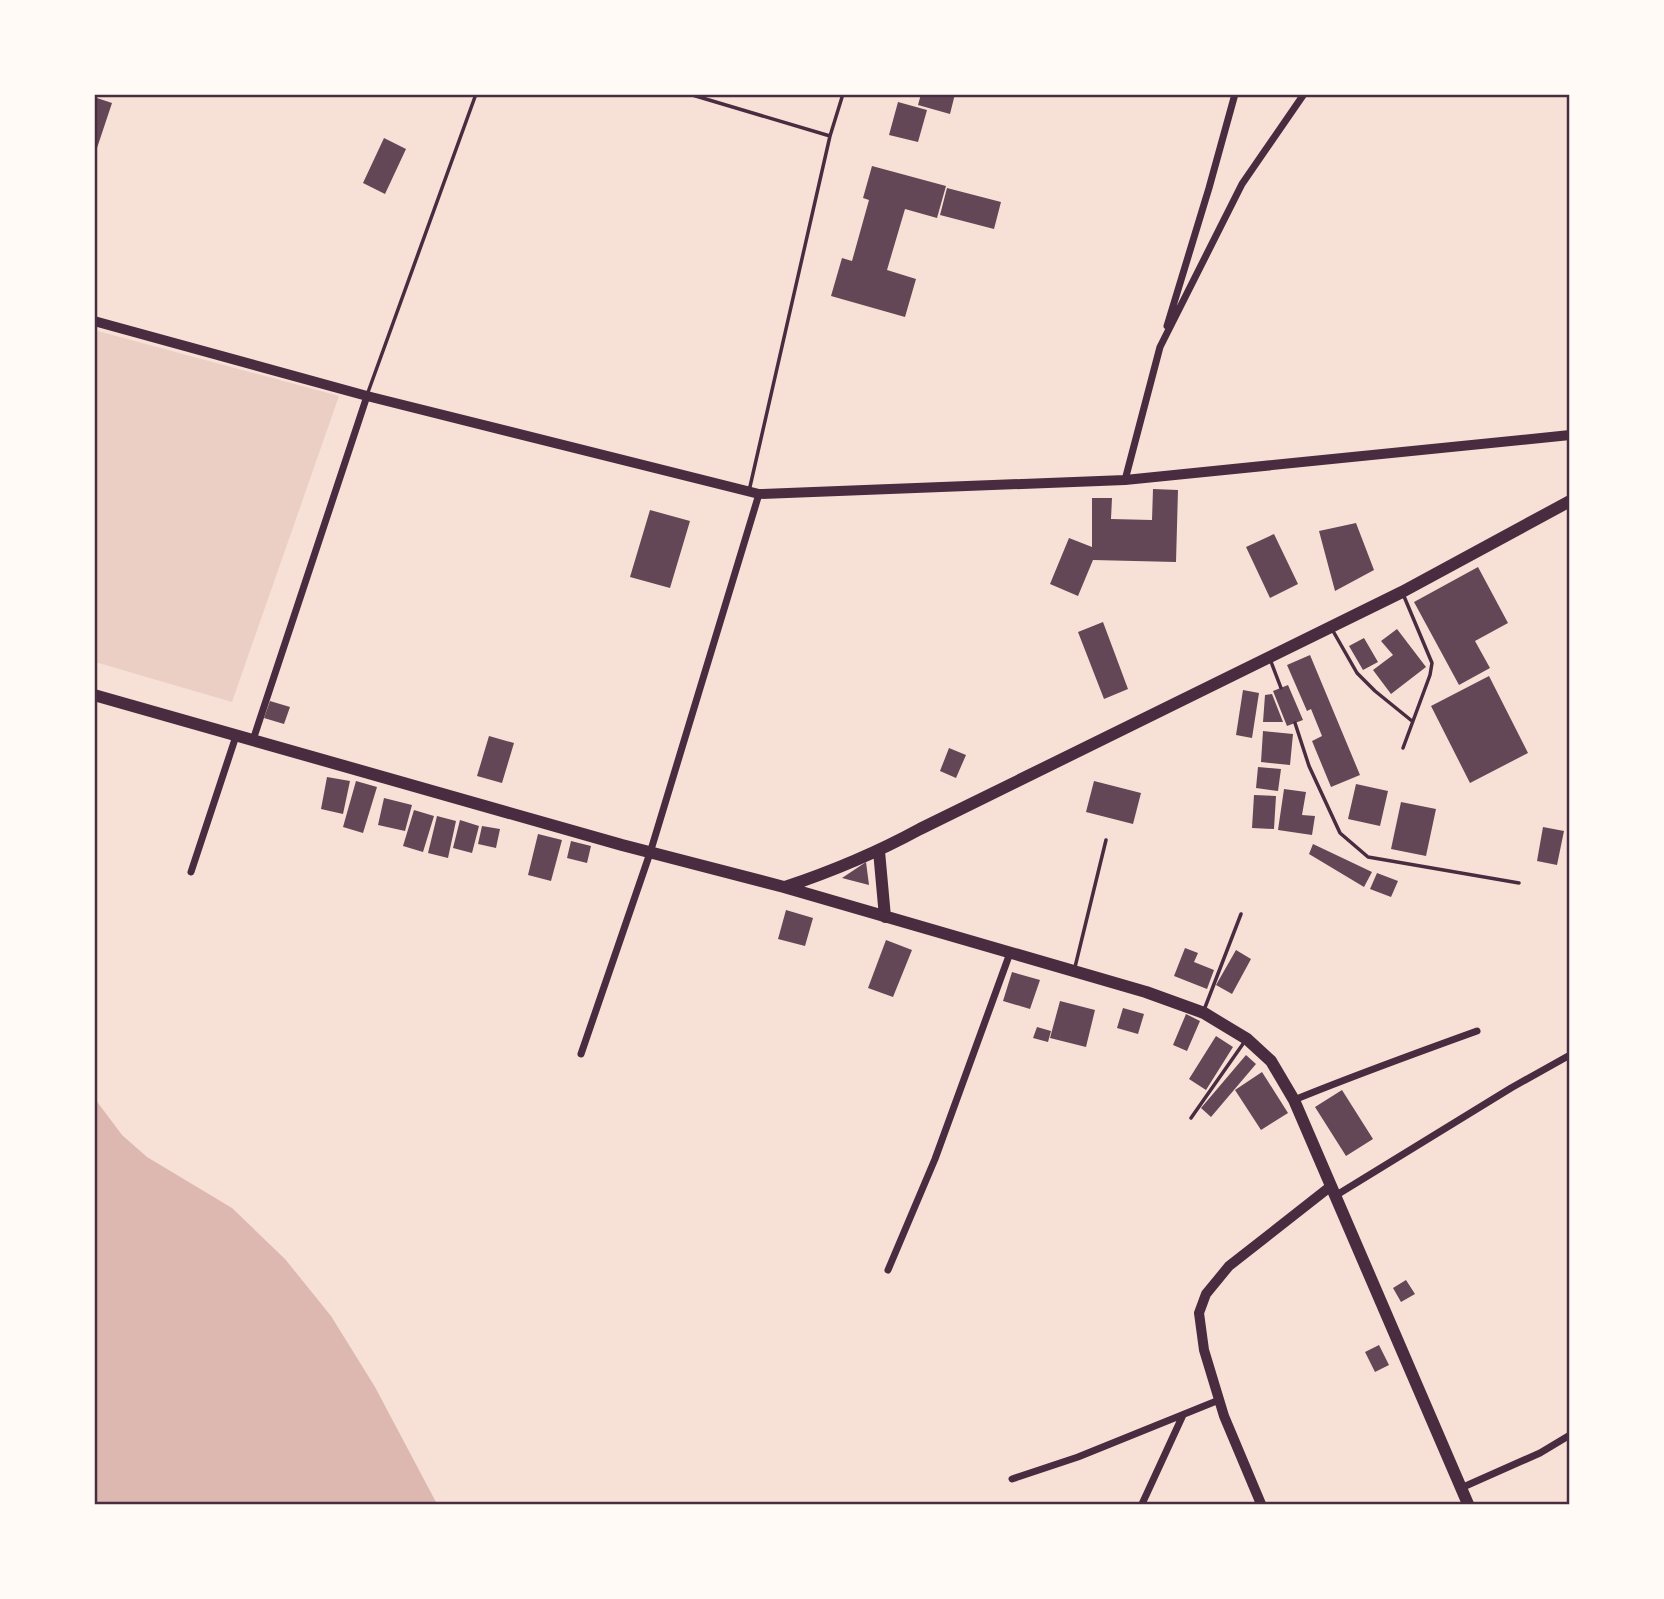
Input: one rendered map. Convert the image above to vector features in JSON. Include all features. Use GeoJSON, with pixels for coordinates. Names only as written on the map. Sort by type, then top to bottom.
{"type":"FeatureCollection","features":[{"type":"Feature","properties":{"kind":"main road"},"geometry":{"type":"LineString","coordinates":[[783,887],[830,872],[879,851],[1402,592],[1570,501]]}},
{"type":"Feature","properties":{"kind":"main road"},"geometry":{"type":"LineString","coordinates":[[94,695],[1074,970],[1203,1013],[1247,1039],[1271,1061],[1294,1100],[1468,1504]]}},
{"type":"Feature","properties":{"kind":"main road"},"geometry":{"type":"LineString","coordinates":[[879,851],[886,917]]}},
{"type":"Feature","properties":{"kind":"main road"},"geometry":{"type":"LineString","coordinates":[[1261,1504],[1219,1400],[1204,1350],[1199,1313],[1206,1294],[1229,1266],[1333,1191]]}},
{"type":"Feature","properties":{"kind":"street"},"geometry":{"type":"LineString","coordinates":[[1125,480],[1160,347],[1235,94]]}},
{"type":"Feature","properties":{"kind":"street"},"geometry":{"type":"LineString","coordinates":[[1160,347],[1242,184],[1304,94]]}},
{"type":"Feature","properties":{"kind":"street"},"geometry":{"type":"LineString","coordinates":[[94,321],[367,396],[754,493],[1125,480],[1570,435]]}},
{"type":"Feature","properties":{"kind":"street"},"geometry":{"type":"LineString","coordinates":[[253,740],[367,396]]}},
{"type":"Feature","properties":{"kind":"street"},"geometry":{"type":"LineString","coordinates":[[581,1054],[650,853],[754,493]]}},
{"type":"Feature","properties":{"kind":"street"},"geometry":{"type":"LineString","coordinates":[[191,872],[236,736]]}},
{"type":"Feature","properties":{"kind":"street"},"geometry":{"type":"LineString","coordinates":[[888,1270],[935,1159],[1010,953]]}},
{"type":"Feature","properties":{"kind":"street"},"geometry":{"type":"LineString","coordinates":[[1294,1100],[1335,1082],[1477,1031]]}},
{"type":"Feature","properties":{"kind":"street"},"geometry":{"type":"LineString","coordinates":[[1333,1191],[1570,1055]]}},
{"type":"Feature","properties":{"kind":"street"},"geometry":{"type":"LineString","coordinates":[[1012,1479],[1079,1457],[1219,1400]]}},
{"type":"Feature","properties":{"kind":"street"},"geometry":{"type":"LineString","coordinates":[[1142,1504],[1184,1415]]}},
{"type":"Feature","properties":{"kind":"street"},"geometry":{"type":"LineString","coordinates":[[1461,1488],[1540,1453],[1570,1435]]}},
{"type":"Feature","properties":{"kind":"lane"},"geometry":{"type":"LineString","coordinates":[[367,396],[476,94]]}},
{"type":"Feature","properties":{"kind":"lane"},"geometry":{"type":"LineString","coordinates":[[689,94],[830,136]]}},
{"type":"Feature","properties":{"kind":"lane"},"geometry":{"type":"LineString","coordinates":[[754,493],[830,136],[843,94]]}},
{"type":"Feature","properties":{"kind":"lane"},"geometry":{"type":"LineString","coordinates":[[1402,592],[1432,663],[1403,748]]}},
{"type":"Feature","properties":{"kind":"lane"},"geometry":{"type":"LineString","coordinates":[[1331,626],[1357,673],[1413,722]]}},
{"type":"Feature","properties":{"kind":"lane"},"geometry":{"type":"LineString","coordinates":[[1269,657],[1281,688]]}},
{"type":"Feature","properties":{"kind":"lane"},"geometry":{"type":"LineString","coordinates":[[1295,723],[1308,766],[1340,833],[1368,857],[1518,883]]}},
{"type":"Feature","properties":{"kind":"lane"},"geometry":{"type":"LineString","coordinates":[[1074,970],[1106,840]]}},
{"type":"Feature","properties":{"kind":"lane"},"geometry":{"type":"LineString","coordinates":[[1203,1013],[1241,914]]}},
{"type":"Feature","properties":{"kind":"lane"},"geometry":{"type":"LineString","coordinates":[[1191,1118],[1247,1039]]}},
{"type":"Feature","properties":{"kind":"shaded area"},"geometry":{"type":"Polygon","coordinates":[[[94,330],[339,396],[232,702],[95,662],[94,330]]]}},
{"type":"Feature","properties":{"kind":"shaded area"},"geometry":{"type":"Polygon","coordinates":[[[95,1099],[122,1135],[147,1157],[232,1208],[285,1259],[331,1316],[375,1387],[437,1504],[95,1504],[95,1099]]]}},
{"type":"Feature","properties":{"kind":"building"},"geometry":{"type":"Polygon","coordinates":[[[921,94],[955,94],[950,114],[918,105],[921,94]]]}},
{"type":"Feature","properties":{"kind":"building"},"geometry":{"type":"Polygon","coordinates":[[[94,97],[112,103],[95,154],[94,154],[94,97]]]}},
{"type":"Feature","properties":{"kind":"building"},"geometry":{"type":"Polygon","coordinates":[[[898,102],[927,110],[918,142],[889,135],[898,102]]]}},
{"type":"Feature","properties":{"kind":"building"},"geometry":{"type":"Polygon","coordinates":[[[384,138],[406,149],[385,194],[363,183],[384,138]]]}},
{"type":"Feature","properties":{"kind":"building"},"geometry":{"type":"Polygon","coordinates":[[[872,166],[946,186],[937,218],[905,209],[887,270],[916,279],[905,317],[831,296],[842,258],[852,261],[869,200],[863,198],[872,166]]]}},
{"type":"Feature","properties":{"kind":"building"},"geometry":{"type":"Polygon","coordinates":[[[947,188],[1001,202],[994,229],[940,215],[947,188]]]}},
{"type":"Feature","properties":{"kind":"building"},"geometry":{"type":"Polygon","coordinates":[[[1153,489],[1178,490],[1176,562],[1093,560],[1078,596],[1050,584],[1069,538],[1092,547],[1092,498],[1112,498],[1111,519],[1152,520],[1153,489]]]}},
{"type":"Feature","properties":{"kind":"building"},"geometry":{"type":"Polygon","coordinates":[[[650,510],[690,521],[670,588],[630,577],[650,510]]]}},
{"type":"Feature","properties":{"kind":"building"},"geometry":{"type":"Polygon","coordinates":[[[1356,523],[1374,570],[1335,591],[1319,531],[1356,523]]]}},
{"type":"Feature","properties":{"kind":"building"},"geometry":{"type":"Polygon","coordinates":[[[1274,534],[1298,584],[1270,598],[1246,547],[1274,534]]]}},
{"type":"Feature","properties":{"kind":"building"},"geometry":{"type":"Polygon","coordinates":[[[1478,567],[1508,623],[1475,641],[1490,668],[1459,685],[1414,602],[1478,567]]]}},
{"type":"Feature","properties":{"kind":"building"},"geometry":{"type":"Polygon","coordinates":[[[1103,622],[1128,689],[1104,699],[1078,632],[1103,622]]]}},
{"type":"Feature","properties":{"kind":"building"},"geometry":{"type":"Polygon","coordinates":[[[1397,629],[1426,667],[1391,694],[1373,670],[1393,655],[1381,641],[1397,629]]]}},
{"type":"Feature","properties":{"kind":"building"},"geometry":{"type":"Polygon","coordinates":[[[1364,638],[1378,662],[1363,670],[1349,646],[1364,638]]]}},
{"type":"Feature","properties":{"kind":"building"},"geometry":{"type":"Polygon","coordinates":[[[1310,655],[1360,775],[1331,787],[1312,741],[1322,736],[1311,709],[1307,711],[1287,665],[1310,655]]]}},
{"type":"Feature","properties":{"kind":"building"},"geometry":{"type":"Polygon","coordinates":[[[1489,676],[1528,753],[1470,783],[1431,706],[1489,676]]]}},
{"type":"Feature","properties":{"kind":"building"},"geometry":{"type":"Polygon","coordinates":[[[1288,685],[1303,720],[1287,726],[1273,691],[1288,685]]]}},
{"type":"Feature","properties":{"kind":"building"},"geometry":{"type":"Polygon","coordinates":[[[1243,690],[1259,693],[1252,738],[1236,735],[1243,690]]]}},
{"type":"Feature","properties":{"kind":"building"},"geometry":{"type":"Polygon","coordinates":[[[1272,694],[1283,722],[1263,722],[1265,695],[1272,694]]]}},
{"type":"Feature","properties":{"kind":"building"},"geometry":{"type":"Polygon","coordinates":[[[270,701],[290,707],[284,724],[264,718],[270,701]]]}},
{"type":"Feature","properties":{"kind":"building"},"geometry":{"type":"Polygon","coordinates":[[[1263,731],[1293,734],[1290,765],[1261,762],[1263,731]]]}},
{"type":"Feature","properties":{"kind":"building"},"geometry":{"type":"Polygon","coordinates":[[[489,736],[514,743],[502,783],[477,776],[489,736]]]}},
{"type":"Feature","properties":{"kind":"building"},"geometry":{"type":"Polygon","coordinates":[[[949,748],[966,755],[956,778],[940,771],[949,748]]]}},
{"type":"Feature","properties":{"kind":"building"},"geometry":{"type":"Polygon","coordinates":[[[1258,767],[1281,769],[1278,791],[1256,788],[1258,767]]]}},
{"type":"Feature","properties":{"kind":"building"},"geometry":{"type":"Polygon","coordinates":[[[327,777],[350,781],[343,814],[321,809],[327,777]]]}},
{"type":"Feature","properties":{"kind":"building"},"geometry":{"type":"Polygon","coordinates":[[[356,781],[377,787],[363,833],[343,827],[356,781]]]}},
{"type":"Feature","properties":{"kind":"building"},"geometry":{"type":"Polygon","coordinates":[[[1094,781],[1141,793],[1133,824],[1086,812],[1094,781]]]}},
{"type":"Feature","properties":{"kind":"building"},"geometry":{"type":"Polygon","coordinates":[[[1356,784],[1388,791],[1380,826],[1348,819],[1356,784]]]}},
{"type":"Feature","properties":{"kind":"building"},"geometry":{"type":"Polygon","coordinates":[[[1284,789],[1306,792],[1302,815],[1315,816],[1312,835],[1278,830],[1284,789]]]}},
{"type":"Feature","properties":{"kind":"building"},"geometry":{"type":"Polygon","coordinates":[[[1254,795],[1276,796],[1274,829],[1252,828],[1254,795]]]}},
{"type":"Feature","properties":{"kind":"building"},"geometry":{"type":"Polygon","coordinates":[[[384,798],[412,805],[405,831],[378,825],[384,798]]]}},
{"type":"Feature","properties":{"kind":"building"},"geometry":{"type":"Polygon","coordinates":[[[1401,802],[1436,809],[1426,856],[1391,849],[1401,802]]]}},
{"type":"Feature","properties":{"kind":"building"},"geometry":{"type":"Polygon","coordinates":[[[414,810],[434,816],[423,852],[403,846],[414,810]]]}},
{"type":"Feature","properties":{"kind":"building"},"geometry":{"type":"Polygon","coordinates":[[[437,816],[456,821],[448,858],[428,853],[437,816]]]}},
{"type":"Feature","properties":{"kind":"building"},"geometry":{"type":"Polygon","coordinates":[[[460,820],[479,826],[472,853],[453,848],[460,820]]]}},
{"type":"Feature","properties":{"kind":"building"},"geometry":{"type":"Polygon","coordinates":[[[482,826],[500,829],[496,848],[478,844],[482,826]]]}},
{"type":"Feature","properties":{"kind":"building"},"geometry":{"type":"Polygon","coordinates":[[[1543,827],[1564,831],[1557,865],[1537,861],[1543,827]]]}},
{"type":"Feature","properties":{"kind":"building"},"geometry":{"type":"Polygon","coordinates":[[[538,834],[562,840],[551,881],[528,875],[538,834]]]}},
{"type":"Feature","properties":{"kind":"building"},"geometry":{"type":"Polygon","coordinates":[[[571,841],[591,846],[587,863],[567,858],[571,841]]]}},
{"type":"Feature","properties":{"kind":"building"},"geometry":{"type":"Polygon","coordinates":[[[1313,844],[1372,872],[1364,887],[1309,854],[1313,844]]]}},
{"type":"Feature","properties":{"kind":"building"},"geometry":{"type":"Polygon","coordinates":[[[866,862],[869,885],[842,878],[866,862]]]}},
{"type":"Feature","properties":{"kind":"building"},"geometry":{"type":"Polygon","coordinates":[[[1377,873],[1398,881],[1391,897],[1370,889],[1377,873]]]}},
{"type":"Feature","properties":{"kind":"building"},"geometry":{"type":"Polygon","coordinates":[[[786,910],[813,918],[805,946],[778,939],[786,910]]]}},
{"type":"Feature","properties":{"kind":"building"},"geometry":{"type":"Polygon","coordinates":[[[886,940],[912,950],[893,997],[868,988],[886,940]]]}},
{"type":"Feature","properties":{"kind":"building"},"geometry":{"type":"Polygon","coordinates":[[[1185,948],[1198,953],[1194,962],[1214,970],[1207,989],[1174,976],[1185,948]]]}},
{"type":"Feature","properties":{"kind":"building"},"geometry":{"type":"Polygon","coordinates":[[[1236,950],[1251,959],[1232,994],[1216,985],[1236,950]]]}},
{"type":"Feature","properties":{"kind":"building"},"geometry":{"type":"Polygon","coordinates":[[[1012,972],[1040,980],[1030,1009],[1003,1001],[1012,972]]]}},
{"type":"Feature","properties":{"kind":"building"},"geometry":{"type":"Polygon","coordinates":[[[1060,1001],[1095,1010],[1086,1047],[1050,1038],[1060,1001]]]}},
{"type":"Feature","properties":{"kind":"building"},"geometry":{"type":"Polygon","coordinates":[[[1123,1008],[1144,1014],[1138,1034],[1117,1028],[1123,1008]]]}},
{"type":"Feature","properties":{"kind":"building"},"geometry":{"type":"Polygon","coordinates":[[[1186,1014],[1200,1021],[1187,1051],[1173,1045],[1186,1014]]]}},
{"type":"Feature","properties":{"kind":"building"},"geometry":{"type":"Polygon","coordinates":[[[1037,1027],[1051,1031],[1048,1042],[1033,1038],[1037,1027]]]}},
{"type":"Feature","properties":{"kind":"building"},"geometry":{"type":"Polygon","coordinates":[[[1216,1036],[1233,1047],[1206,1090],[1189,1079],[1216,1036]]]}},
{"type":"Feature","properties":{"kind":"building"},"geometry":{"type":"Polygon","coordinates":[[[1246,1055],[1256,1064],[1211,1117],[1201,1108],[1246,1055]]]}},
{"type":"Feature","properties":{"kind":"building"},"geometry":{"type":"Polygon","coordinates":[[[1262,1072],[1288,1113],[1261,1130],[1235,1090],[1262,1072]]]}},
{"type":"Feature","properties":{"kind":"building"},"geometry":{"type":"Polygon","coordinates":[[[1342,1090],[1373,1139],[1346,1156],[1315,1107],[1342,1090]]]}},
{"type":"Feature","properties":{"kind":"building"},"geometry":{"type":"Polygon","coordinates":[[[1406,1280],[1415,1294],[1401,1302],[1393,1288],[1406,1280]]]}},
{"type":"Feature","properties":{"kind":"building"},"geometry":{"type":"Polygon","coordinates":[[[1379,1345],[1389,1365],[1375,1372],[1365,1352],[1379,1345]]]}}]}
